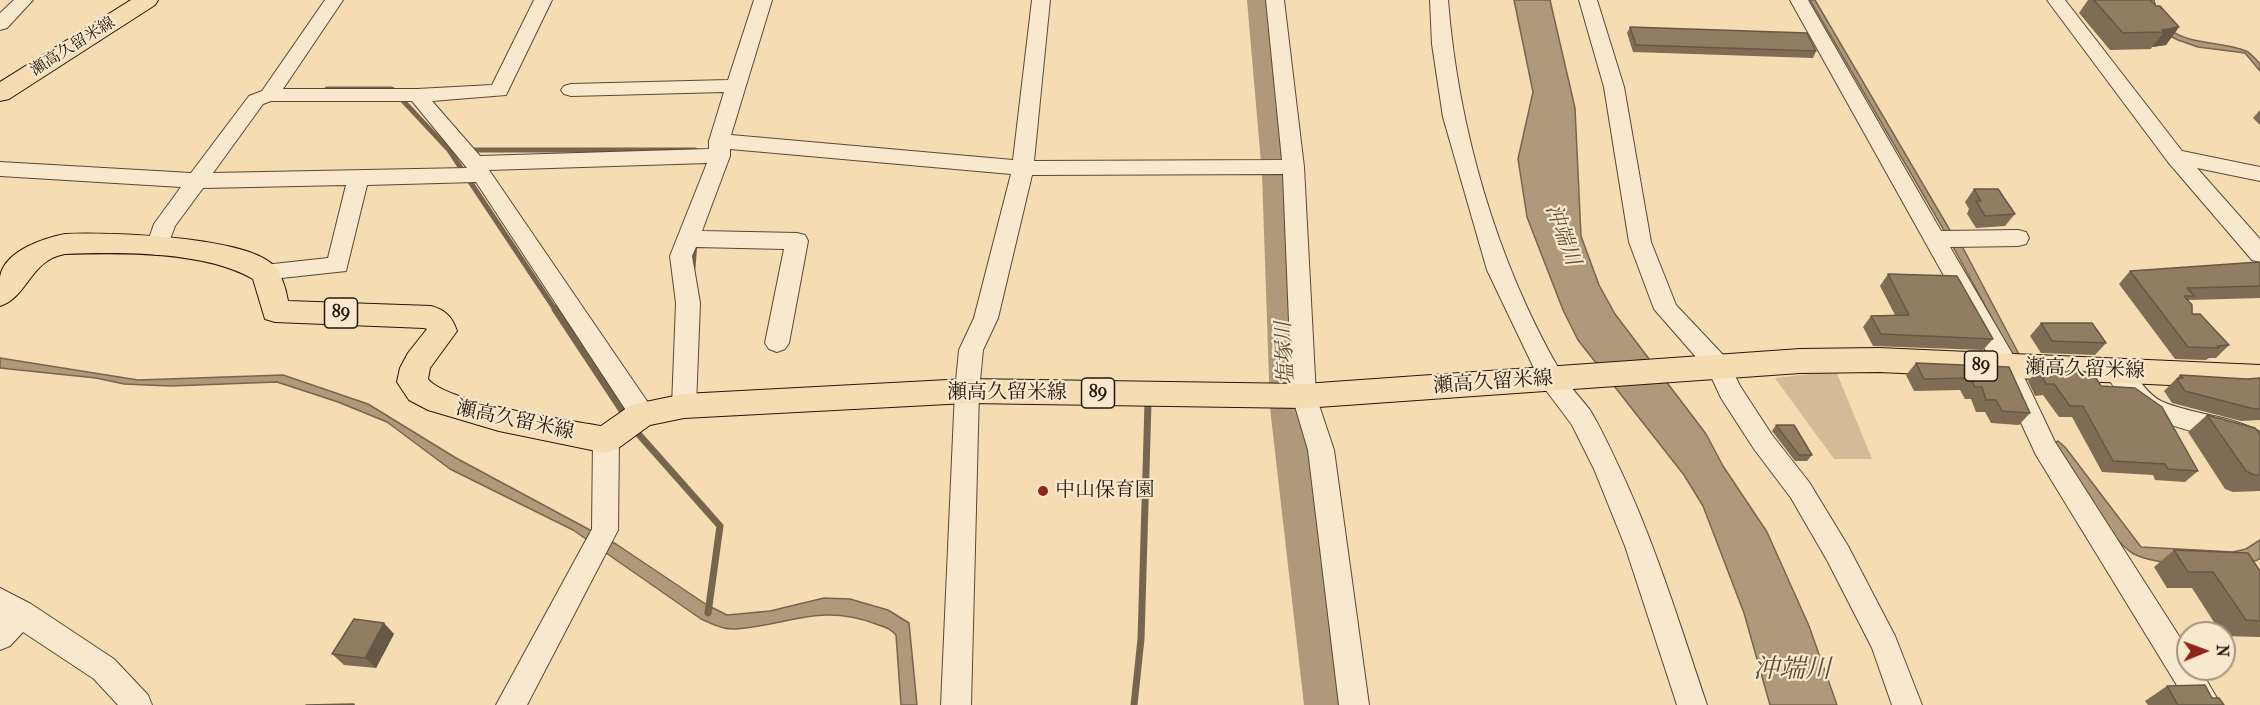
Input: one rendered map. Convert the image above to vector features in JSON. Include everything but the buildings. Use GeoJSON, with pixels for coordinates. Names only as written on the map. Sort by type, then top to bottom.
{"type":"FeatureCollection","features":[{"type":"Feature","properties":{"kind":"main road","name":"瀬高久留米線"},"geometry":{"type":"LineString","coordinates":[[0,93],[147,0]]}},
{"type":"Feature","properties":{"kind":"main road"},"geometry":{"type":"LineString","coordinates":[[0,295],[25,264],[46,247],[71,242],[204,251],[248,263],[263,272]]}},
{"type":"Feature","properties":{"kind":"main road","name":"瀬高久留米線"},"geometry":{"type":"LineString","coordinates":[[263,272],[271,291],[275,311],[431,317],[440,324],[442,331],[414,370],[412,383],[416,391],[447,406],[626,426],[684,406],[967,391],[1304,396],[1800,361],[1879,360],[2260,377]]}},
{"type":"Feature","properties":{"kind":"street"},"geometry":{"type":"LineString","coordinates":[[0,24],[24,0]]}},
{"type":"Feature","properties":{"kind":"street"},"geometry":{"type":"LineString","coordinates":[[269,95],[334,0]]}},
{"type":"Feature","properties":{"kind":"street"},"geometry":{"type":"LineString","coordinates":[[157,247],[165,224],[256,100],[269,95],[417,95],[499,91],[543,0]]}},
{"type":"Feature","properties":{"kind":"street"},"geometry":{"type":"LineString","coordinates":[[684,406],[688,303],[681,256],[720,148],[736,86],[763,0]]}},
{"type":"Feature","properties":{"kind":"street"},"geometry":{"type":"LineString","coordinates":[[956,705],[967,391],[971,350],[986,318],[1023,168],[1041,0]]}},
{"type":"Feature","properties":{"kind":"street"},"geometry":{"type":"LineString","coordinates":[[1275,0],[1293,168],[1304,396],[1321,450],[1354,705]]}},
{"type":"Feature","properties":{"kind":"street"},"geometry":{"type":"LineString","coordinates":[[1439,0],[1442,44],[1453,117],[1498,270],[1607,468],[1640,546],[1692,705]]}},
{"type":"Feature","properties":{"kind":"street"},"geometry":{"type":"LineString","coordinates":[[1588,0],[1593,24],[1614,87],[1640,242],[1666,309],[1730,391],[1763,442],[1800,490],[1838,554],[1885,645],[1907,705]]}},
{"type":"Feature","properties":{"kind":"street"},"geometry":{"type":"LineString","coordinates":[[1799,0],[2007,367],[2045,448],[2206,705]]}},
{"type":"Feature","properties":{"kind":"street"},"geometry":{"type":"LineString","coordinates":[[2056,0],[2175,157],[2260,254]]}},
{"type":"Feature","properties":{"kind":"street"},"geometry":{"type":"LineString","coordinates":[[571,90],[736,86]]}},
{"type":"Feature","properties":{"kind":"street"},"geometry":{"type":"LineString","coordinates":[[417,95],[478,169],[626,426],[599,541],[516,704]]}},
{"type":"Feature","properties":{"kind":"street"},"geometry":{"type":"LineString","coordinates":[[0,169],[197,180],[358,177],[720,148],[1023,168],[1293,168]]}},
{"type":"Feature","properties":{"kind":"street"},"geometry":{"type":"LineString","coordinates":[[2175,157],[2260,174]]}},
{"type":"Feature","properties":{"kind":"street"},"geometry":{"type":"LineString","coordinates":[[263,272],[338,265],[358,177]]}},
{"type":"Feature","properties":{"kind":"street"},"geometry":{"type":"LineString","coordinates":[[1936,239],[2018,238]]}},
{"type":"Feature","properties":{"kind":"street"},"geometry":{"type":"LineString","coordinates":[[686,239],[797,241],[777,343]]}},
{"type":"Feature","properties":{"kind":"street"},"geometry":{"type":"LineString","coordinates":[[2116,371],[2137,396],[2152,408],[2247,437],[2260,445]]}},
{"type":"Feature","properties":{"kind":"street"},"geometry":{"type":"LineString","coordinates":[[0,637],[11,607],[104,669],[137,705]]}},
{"type":"Feature","properties":{"kind":"shaded area"},"geometry":{"type":"Polygon","coordinates":[[[1836,371],[1872,459],[1834,459],[1775,378],[1836,371]]]}},
{"type":"Feature","properties":{"kind":"water","name":"沖端川"},"geometry":{"type":"Polygon","coordinates":[[[1514,0],[1550,0],[1575,108],[1581,236],[1599,285],[1615,314],[1706,434],[1723,466],[1767,532],[1809,626],[1837,705],[1770,705],[1744,613],[1703,506],[1684,475],[1578,340],[1563,310],[1527,217],[1518,159],[1533,92],[1514,0]]]}},
{"type":"Feature","properties":{"kind":"water"},"geometry":{"type":"Polygon","coordinates":[[[1810,0],[1815,0],[1951,232],[1945,232],[1810,0]]]}},
{"type":"Feature","properties":{"kind":"water"},"geometry":{"type":"Polygon","coordinates":[[[2139,0],[2154,0],[2159,16],[2168,28],[2179,35],[2248,52],[2260,64],[2260,71],[2245,53],[2198,47],[2166,34],[2139,0]]]}},
{"type":"Feature","properties":{"kind":"water"},"geometry":{"type":"Polygon","coordinates":[[[1952,245],[1962,246],[2022,360],[2014,358],[1952,245]]]}},
{"type":"Feature","properties":{"kind":"water"},"geometry":{"type":"Polygon","coordinates":[[[0,358],[138,380],[283,375],[368,404],[456,458],[616,544],[707,605],[727,615],[770,611],[824,598],[850,599],[888,610],[909,623],[917,705],[901,705],[896,635],[889,629],[856,618],[838,615],[805,617],[736,629],[714,625],[701,619],[573,530],[450,469],[387,422],[338,402],[277,382],[171,386],[124,384],[96,378],[0,368],[0,358]]]}},
{"type":"Feature","properties":{"kind":"water"},"geometry":{"type":"Polygon","coordinates":[[[2058,441],[2065,447],[2141,547],[2233,552],[2246,549],[2260,540],[2260,559],[2252,562],[2176,563],[2147,559],[2134,554],[2102,521],[2053,444],[2058,441]]]}},
{"type":"Feature","properties":{"kind":"waterway","name":"塩塚川"},"geometry":{"type":"LineString","coordinates":[[1261,0],[1278,174],[1289,408],[1327,705]]}},
{"type":"Feature","properties":{"kind":"waterway"},"geometry":{"type":"LineString","coordinates":[[327,89],[392,89],[449,150],[556,311]]}},
{"type":"Feature","properties":{"kind":"waterway"},"geometry":{"type":"LineString","coordinates":[[468,150],[695,150]]}},
{"type":"Feature","properties":{"kind":"waterway"},"geometry":{"type":"LineString","coordinates":[[693,268],[695,243]]}},
{"type":"Feature","properties":{"kind":"waterway"},"geometry":{"type":"LineString","coordinates":[[555,309],[627,418]]}},
{"type":"Feature","properties":{"kind":"waterway"},"geometry":{"type":"LineString","coordinates":[[1134,705],[1141,639],[1148,403],[1145,403]]}},
{"type":"Feature","properties":{"kind":"waterway"},"geometry":{"type":"LineString","coordinates":[[634,429],[720,526],[708,613]]}},
{"type":"Feature","properties":{"kind":"place","name":"中山保育園"},"geometry":{"type":"Point","coordinates":[1043,491]}}]}
